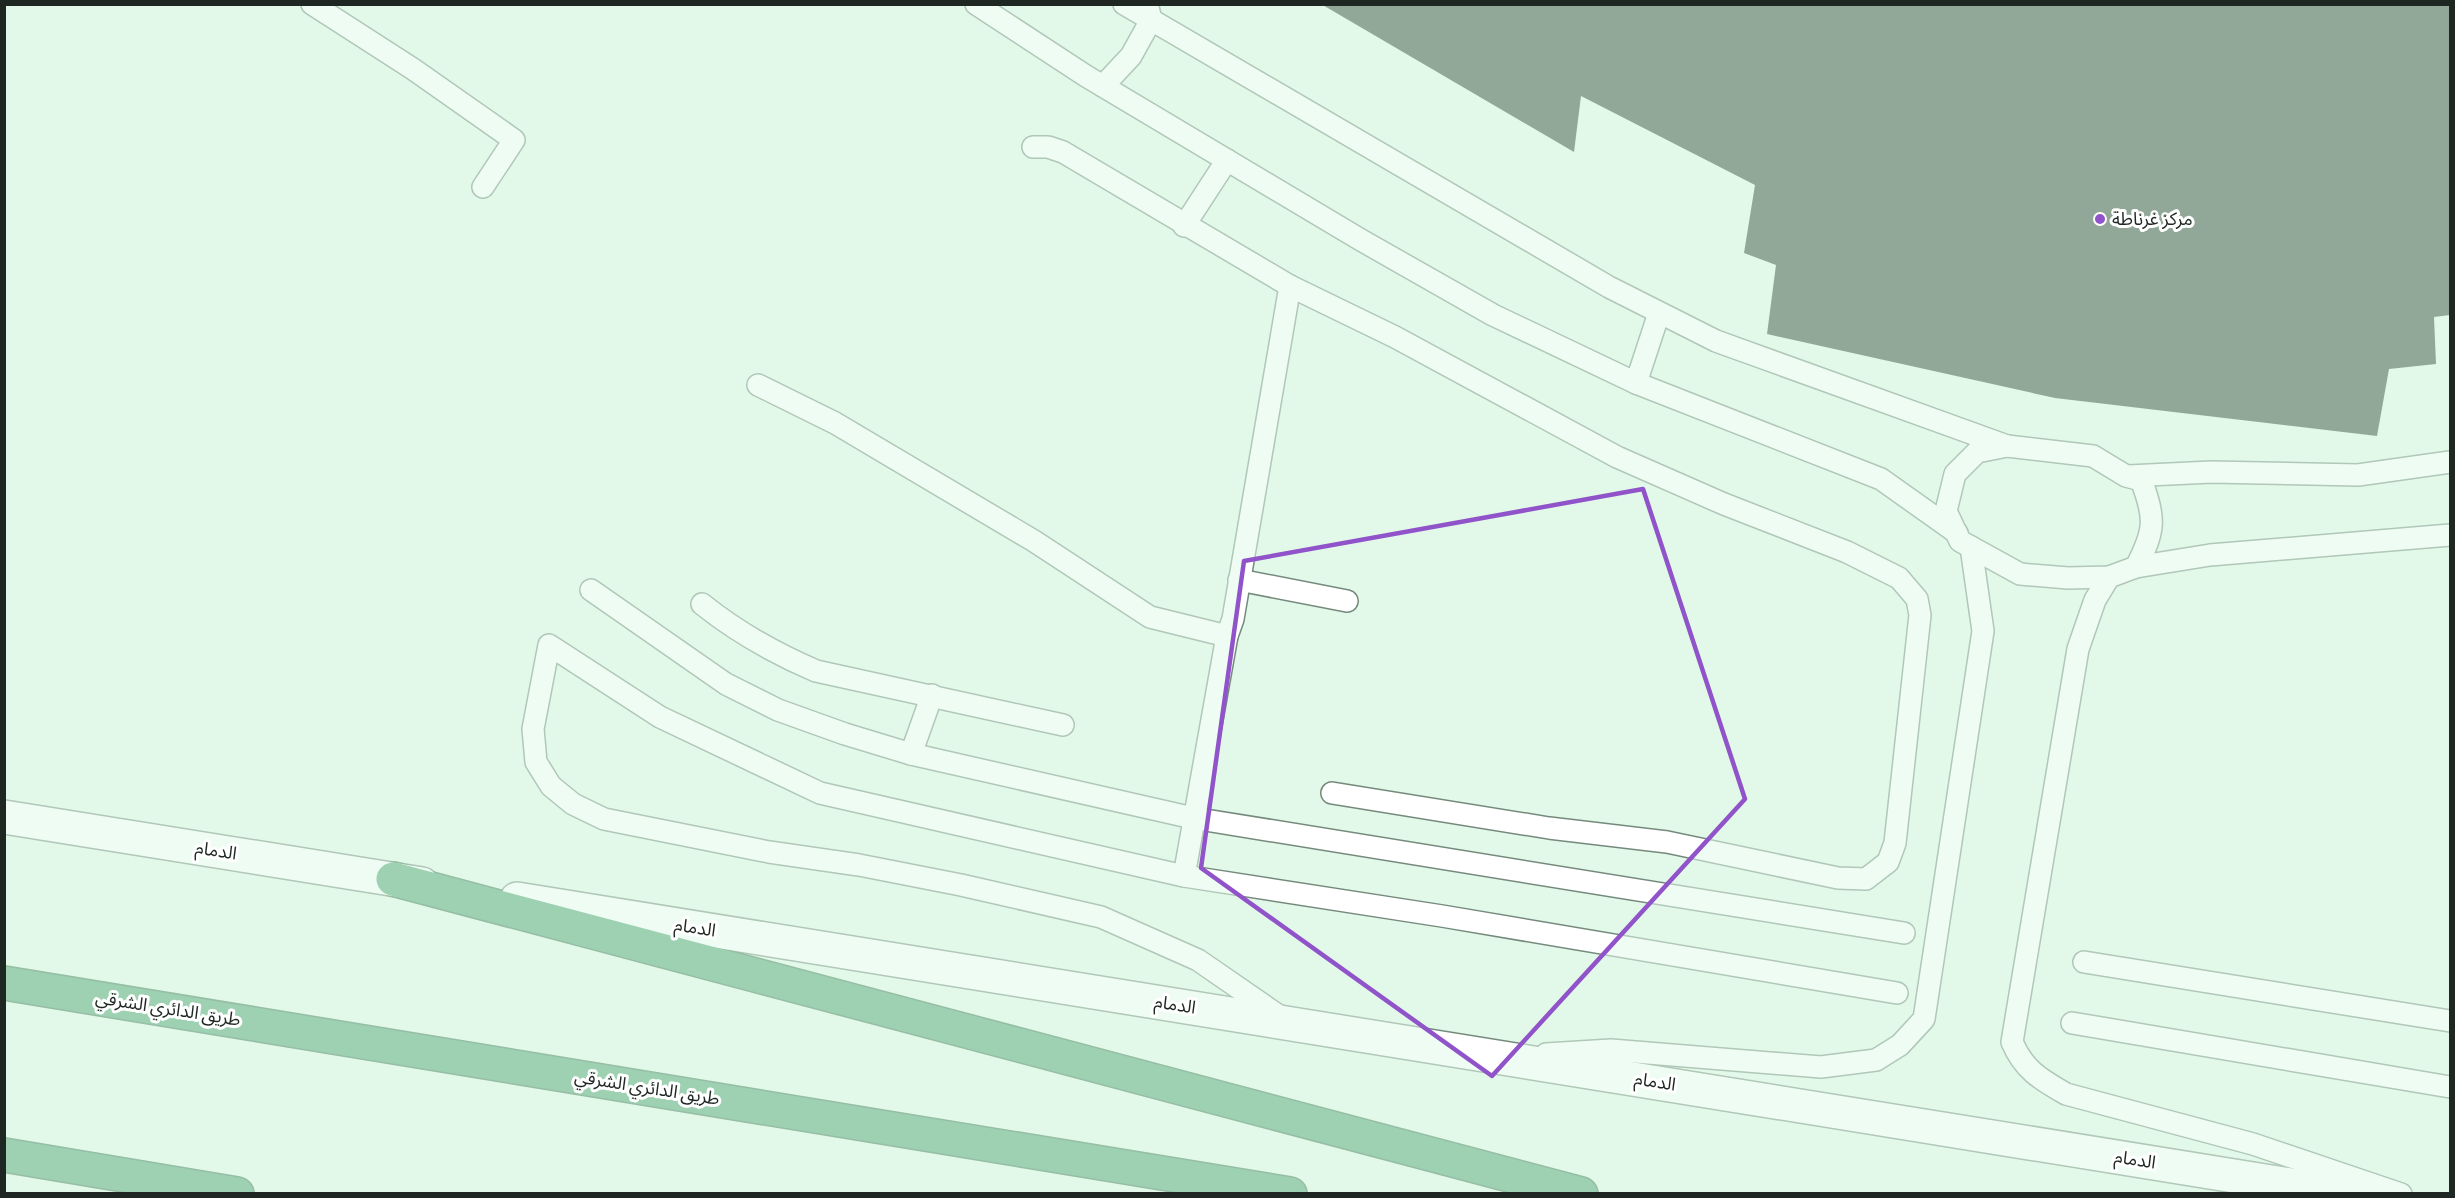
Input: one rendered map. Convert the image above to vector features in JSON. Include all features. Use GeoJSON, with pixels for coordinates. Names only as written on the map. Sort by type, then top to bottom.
{"type":"FeatureCollection","features":[{"type":"Feature","properties":{"kind":"highway"},"geometry":{"type":"LineString","coordinates":[[393,879],[1581,1194]]}},
{"type":"Feature","properties":{"kind":"highway","name":"طريق الدائري الشرقي"},"geometry":{"type":"LineString","coordinates":[[4,983],[1290,1194]]}},
{"type":"Feature","properties":{"kind":"highway"},"geometry":{"type":"LineString","coordinates":[[4,1155],[237,1194]]}},
{"type":"Feature","properties":{"kind":"street","name":"الدمام"},"geometry":{"type":"LineString","coordinates":[[4,817],[2346,1194]]}},
{"type":"Feature","properties":{"kind":"lane"},"geometry":{"type":"LineString","coordinates":[[312,4],[413,69],[514,140],[483,187]]}},
{"type":"Feature","properties":{"kind":"lane"},"geometry":{"type":"LineString","coordinates":[[976,4],[1103,86],[1493,315],[1636,383],[1881,479],[1964,540],[2020,574],[2068,579],[2109,577],[2136,567],[2210,555],[2451,535]]}},
{"type":"Feature","properties":{"kind":"lane"},"geometry":{"type":"LineString","coordinates":[[1124,4],[1149,12],[1599,281],[1716,341],[2007,446],[2092,456],[2126,476],[2141,480],[2152,507],[2151,540],[2136,567]]}},
{"type":"Feature","properties":{"kind":"lane"},"geometry":{"type":"LineString","coordinates":[[1103,86],[1131,56],[1149,12]]}},
{"type":"Feature","properties":{"kind":"lane"},"geometry":{"type":"LineString","coordinates":[[1033,147],[1048,147],[1063,152],[1184,226],[1290,286],[1395,336],[1617,457],[1724,504],[1847,552],[1899,578],[1917,599],[1920,615],[1896,843],[1888,862],[1866,879],[1838,878],[1667,842],[1548,828],[1332,793]]}},
{"type":"Feature","properties":{"kind":"lane"},"geometry":{"type":"LineString","coordinates":[[1184,226],[1227,160]]}},
{"type":"Feature","properties":{"kind":"lane"},"geometry":{"type":"LineString","coordinates":[[1184,876],[1290,286]]}},
{"type":"Feature","properties":{"kind":"lane"},"geometry":{"type":"LineString","coordinates":[[1636,383],[1659,313]]}},
{"type":"Feature","properties":{"kind":"lane"},"geometry":{"type":"LineString","coordinates":[[758,386],[835,423],[1034,541],[1150,617],[1227,636]]}},
{"type":"Feature","properties":{"kind":"lane"},"geometry":{"type":"LineString","coordinates":[[1503,1058],[1611,1050],[1821,1067],[1876,1060],[1900,1045],[1924,1019],[1983,631],[1964,540],[1946,511],[1955,474],[1977,452],[2007,446]]}},
{"type":"Feature","properties":{"kind":"lane"},"geometry":{"type":"LineString","coordinates":[[2126,476],[2211,472],[2358,475],[2451,462]]}},
{"type":"Feature","properties":{"kind":"lane"},"geometry":{"type":"LineString","coordinates":[[2109,577],[2095,600],[2078,649],[2012,1042],[2020,1060],[2040,1079],[2066,1094],[2253,1144],[2401,1194]]}},
{"type":"Feature","properties":{"kind":"lane"},"geometry":{"type":"LineString","coordinates":[[1239,580],[1347,602]]}},
{"type":"Feature","properties":{"kind":"lane"},"geometry":{"type":"LineString","coordinates":[[591,590],[726,684],[778,710],[911,754],[1193,818],[1904,933]]}},
{"type":"Feature","properties":{"kind":"lane"},"geometry":{"type":"LineString","coordinates":[[702,604],[734,630],[779,655],[816,671],[1064,725]]}},
{"type":"Feature","properties":{"kind":"lane"},"geometry":{"type":"LineString","coordinates":[[1290,1024],[1198,960],[1101,917],[961,885],[859,865],[769,852],[604,819],[573,804],[551,786],[536,762],[533,729],[549,645],[660,717],[820,793],[1184,876],[1442,916],[1898,993]]}},
{"type":"Feature","properties":{"kind":"lane"},"geometry":{"type":"LineString","coordinates":[[911,754],[932,695]]}},
{"type":"Feature","properties":{"kind":"lane"},"geometry":{"type":"LineString","coordinates":[[2084,962],[2451,1021]]}},
{"type":"Feature","properties":{"kind":"lane"},"geometry":{"type":"LineString","coordinates":[[2072,1023],[2451,1087]]}},
{"type":"Feature","properties":{"kind":"highlighted area"},"geometry":{"type":"Polygon","coordinates":[[[1643,489],[1745,799],[1492,1076],[1201,868],[1244,561],[1643,489]]]}},
{"type":"Feature","properties":{"kind":"building","name":"مركز غرناطة"},"geometry":{"type":"Polygon","coordinates":[[[1321,4],[2450,4],[2450,315],[2434,317],[2436,364],[2389,369],[2377,436],[2055,398],[1767,334],[1776,265],[1744,253],[1755,185],[1581,96],[1574,152],[1321,4]]]}},
{"type":"Feature","properties":{"kind":"place","name":"مركز غرناطة"},"geometry":{"type":"Point","coordinates":[2100,219]}}]}
